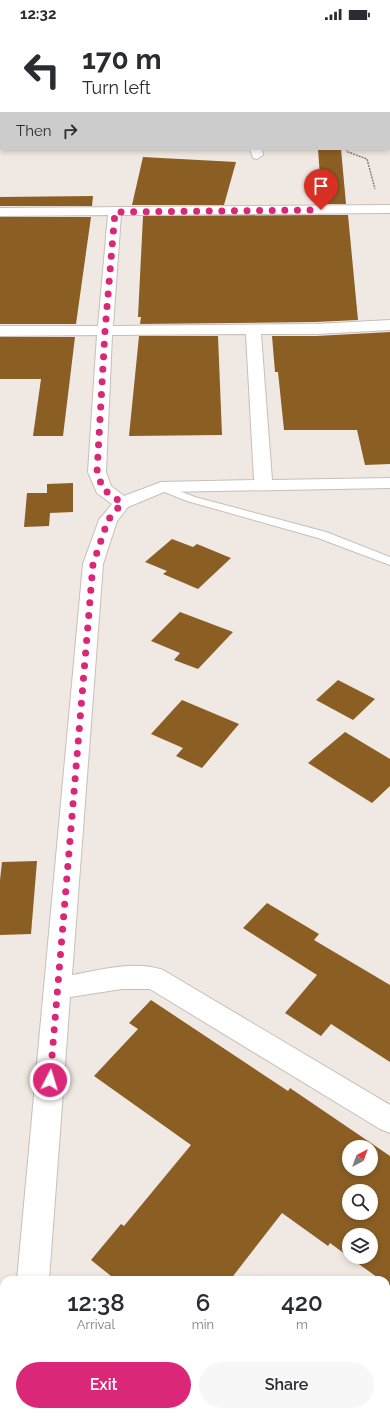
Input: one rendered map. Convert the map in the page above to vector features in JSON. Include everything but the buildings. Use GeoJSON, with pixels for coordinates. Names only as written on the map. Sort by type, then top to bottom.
{"type":"FeatureCollection","features":[{"type":"Feature","properties":{"kind":"street"},"geometry":{"type":"LineString","coordinates":[[0,212],[385,209]]}},
{"type":"Feature","properties":{"kind":"street"},"geometry":{"type":"LineString","coordinates":[[115,212],[105,331],[97,472],[103,489],[122,503]]}},
{"type":"Feature","properties":{"kind":"street"},"geometry":{"type":"LineString","coordinates":[[0,331],[316,330],[390,325]]}},
{"type":"Feature","properties":{"kind":"street"},"geometry":{"type":"LineString","coordinates":[[253,330],[263,484]]}},
{"type":"Feature","properties":{"kind":"street"},"geometry":{"type":"LineString","coordinates":[[34,1276],[93,564],[108,520],[122,503],[161,487],[263,484],[390,483]]}},
{"type":"Feature","properties":{"kind":"street"},"geometry":{"type":"LineString","coordinates":[[58,988],[122,978],[154,978],[390,1120]]}},
{"type":"Feature","properties":{"kind":"lane"},"geometry":{"type":"LineString","coordinates":[[161,487],[191,499],[322,535],[390,561]]}},
{"type":"Feature","properties":{"kind":"path"},"geometry":{"type":"LineString","coordinates":[[347,150],[348,152],[367,159],[385,209]]}},
{"type":"Feature","properties":{"kind":"route"},"geometry":{"type":"LineString","coordinates":[[50,1080],[93,564],[108,520],[122,503],[103,489],[97,472],[105,331],[115,212],[321,210]]}}]}
